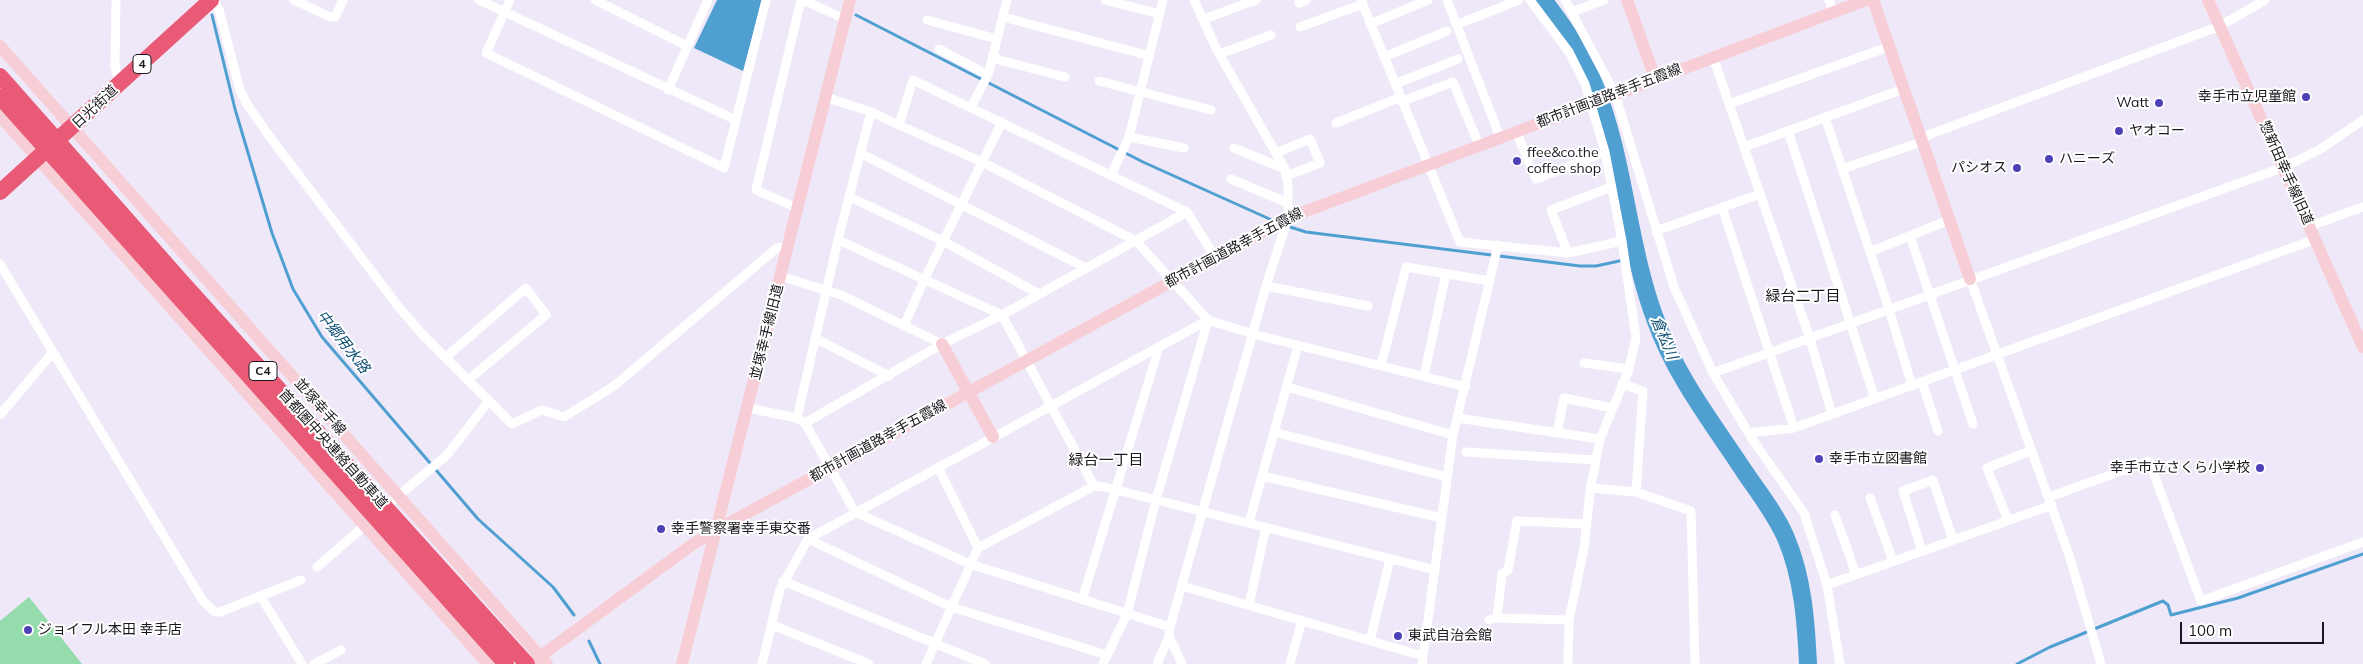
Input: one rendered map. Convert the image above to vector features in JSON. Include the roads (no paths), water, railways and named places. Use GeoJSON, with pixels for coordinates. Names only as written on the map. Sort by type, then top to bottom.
{"type":"FeatureCollection","features":[{"type":"Feature","properties":{"kind":"highway","name":"日光街道"},"geometry":{"type":"LineString","coordinates":[[0,192],[213,0]]}},
{"type":"Feature","properties":{"kind":"highway","name":"首都圏中央連絡自動車道"},"geometry":{"type":"LineString","coordinates":[[0,76],[183,283],[536,662]]}},
{"type":"Feature","properties":{"kind":"highway","name":"首都圏中央連絡自動車道"},"geometry":{"type":"LineString","coordinates":[[0,98],[506,664]]}},
{"type":"Feature","properties":{"kind":"street"},"geometry":{"type":"LineString","coordinates":[[116,0],[115,66],[117,74],[122,81]]}},
{"type":"Feature","properties":{"kind":"street"},"geometry":{"type":"LineString","coordinates":[[213,0],[219,10],[240,90],[266,133],[398,306],[421,333],[512,424],[542,410],[564,417],[614,386],[776,248],[787,246]]}},
{"type":"Feature","properties":{"kind":"street"},"geometry":{"type":"LineString","coordinates":[[294,0],[330,17],[335,17],[343,0]]}},
{"type":"Feature","properties":{"kind":"street"},"geometry":{"type":"LineString","coordinates":[[479,0],[668,90],[736,120]]}},
{"type":"Feature","properties":{"kind":"street"},"geometry":{"type":"LineString","coordinates":[[510,0],[486,53],[724,168],[766,0]]}},
{"type":"Feature","properties":{"kind":"street"},"geometry":{"type":"LineString","coordinates":[[594,0],[687,46]]}},
{"type":"Feature","properties":{"kind":"street"},"geometry":{"type":"LineString","coordinates":[[668,90],[707,2],[697,0]]}},
{"type":"Feature","properties":{"kind":"street"},"geometry":{"type":"LineString","coordinates":[[797,208],[756,190],[802,0],[845,20]]}},
{"type":"Feature","properties":{"kind":"street","name":"並塚幸手線旧道"},"geometry":{"type":"LineString","coordinates":[[682,664],[850,0]]}},
{"type":"Feature","properties":{"kind":"street"},"geometry":{"type":"LineString","coordinates":[[971,108],[988,75],[1007,0]]}},
{"type":"Feature","properties":{"kind":"street"},"geometry":{"type":"LineString","coordinates":[[1105,0],[1160,14]]}},
{"type":"Feature","properties":{"kind":"street"},"geometry":{"type":"LineString","coordinates":[[1111,175],[1130,137],[1163,0]]}},
{"type":"Feature","properties":{"kind":"street"},"geometry":{"type":"LineString","coordinates":[[1157,664],[1170,631],[1266,286],[1288,218],[1286,172],[1220,54],[1194,0]]}},
{"type":"Feature","properties":{"kind":"street"},"geometry":{"type":"LineString","coordinates":[[1204,19],[1256,0]]}},
{"type":"Feature","properties":{"kind":"street"},"geometry":{"type":"LineString","coordinates":[[1370,24],[1428,0]]}},
{"type":"Feature","properties":{"kind":"street"},"geometry":{"type":"LineString","coordinates":[[1447,0],[1500,137]]}},
{"type":"Feature","properties":{"kind":"street"},"geometry":{"type":"LineString","coordinates":[[1456,25],[1519,0]]}},
{"type":"Feature","properties":{"kind":"street"},"geometry":{"type":"LineString","coordinates":[[1530,0],[1569,52],[1593,102],[1605,152],[1622,241],[1636,338],[1628,369],[1600,439],[1591,488],[1584,548],[1569,620],[1568,664]]}},
{"type":"Feature","properties":{"kind":"street"},"geometry":{"type":"LineString","coordinates":[[1565,0],[1613,95],[1674,287],[1713,373],[1749,433],[1804,513],[1827,585],[1840,664]]}},
{"type":"Feature","properties":{"kind":"street"},"geometry":{"type":"LineString","coordinates":[[1572,12],[1604,0]]}},
{"type":"Feature","properties":{"kind":"street"},"geometry":{"type":"LineString","coordinates":[[1627,0],[1655,78]]}},
{"type":"Feature","properties":{"kind":"street","name":"都市計画道路幸手五霞線"},"geometry":{"type":"LineString","coordinates":[[536,662],[693,544],[716,530],[1288,218],[1713,57],[1831,6],[1866,0]]}},
{"type":"Feature","properties":{"kind":"street"},"geometry":{"type":"LineString","coordinates":[[1873,0],[1949,220],[2070,558],[2101,664]]}},
{"type":"Feature","properties":{"kind":"street","name":"惣新田幸手線旧道"},"geometry":{"type":"LineString","coordinates":[[2208,0],[2363,347]]}},
{"type":"Feature","properties":{"kind":"street"},"geometry":{"type":"LineString","coordinates":[[1842,169],[2220,26],[2260,1]]}},
{"type":"Feature","properties":{"kind":"street"},"geometry":{"type":"LineString","coordinates":[[1300,27],[1362,2],[1460,242],[1568,253],[1622,241]]}},
{"type":"Feature","properties":{"kind":"street"},"geometry":{"type":"LineString","coordinates":[[1003,17],[1150,56]]}},
{"type":"Feature","properties":{"kind":"street"},"geometry":{"type":"LineString","coordinates":[[927,20],[997,39]]}},
{"type":"Feature","properties":{"kind":"street"},"geometry":{"type":"LineString","coordinates":[[1384,57],[1447,31]]}},
{"type":"Feature","properties":{"kind":"street"},"geometry":{"type":"LineString","coordinates":[[1220,54],[1270,35]]}},
{"type":"Feature","properties":{"kind":"street"},"geometry":{"type":"LineString","coordinates":[[1729,104],[1888,47]]}},
{"type":"Feature","properties":{"kind":"street"},"geometry":{"type":"LineString","coordinates":[[939,49],[988,75]]}},
{"type":"Feature","properties":{"kind":"street"},"geometry":{"type":"LineString","coordinates":[[4,50],[14,71],[18,107],[42,136],[42,148],[38,158]]}},
{"type":"Feature","properties":{"kind":"street","name":"並塚幸手線"},"geometry":{"type":"LineString","coordinates":[[4,50],[443,546],[536,662]]}},
{"type":"Feature","properties":{"kind":"street"},"geometry":{"type":"LineString","coordinates":[[993,55],[999,60],[1065,77]]}},
{"type":"Feature","properties":{"kind":"street"},"geometry":{"type":"LineString","coordinates":[[1713,57],[1809,336],[1832,414]]}},
{"type":"Feature","properties":{"kind":"street"},"geometry":{"type":"LineString","coordinates":[[1395,84],[1458,60]]}},
{"type":"Feature","properties":{"kind":"street"},"geometry":{"type":"LineString","coordinates":[[899,125],[913,80],[1187,212],[1215,257]]}},
{"type":"Feature","properties":{"kind":"street"},"geometry":{"type":"LineString","coordinates":[[1099,81],[1211,110]]}},
{"type":"Feature","properties":{"kind":"street"},"geometry":{"type":"LineString","coordinates":[[1336,123],[1453,82],[1479,145]]}},
{"type":"Feature","properties":{"kind":"street"},"geometry":{"type":"LineString","coordinates":[[1744,147],[1903,89]]}},
{"type":"Feature","properties":{"kind":"street"},"geometry":{"type":"LineString","coordinates":[[826,96],[871,112],[982,162],[1136,241],[1208,320],[1254,334],[1466,387]]}},
{"type":"Feature","properties":{"kind":"street"},"geometry":{"type":"LineString","coordinates":[[871,112],[815,338],[801,420],[855,512],[970,564],[1127,614],[1170,631],[1182,664]]}},
{"type":"Feature","properties":{"kind":"street"},"geometry":{"type":"LineString","coordinates":[[0,116],[488,664]]}},
{"type":"Feature","properties":{"kind":"street"},"geometry":{"type":"LineString","coordinates":[[1825,117],[1889,309],[1912,386]]}},
{"type":"Feature","properties":{"kind":"street"},"geometry":{"type":"LineString","coordinates":[[1713,373],[1809,336],[2284,167],[2319,150],[2363,120]]}},
{"type":"Feature","properties":{"kind":"street"},"geometry":{"type":"LineString","coordinates":[[904,326],[924,280],[1002,122]]}},
{"type":"Feature","properties":{"kind":"street"},"geometry":{"type":"LineString","coordinates":[[73,127],[60,146],[59,154],[90,189],[95,214],[113,243]]}},
{"type":"Feature","properties":{"kind":"street"},"geometry":{"type":"LineString","coordinates":[[1516,131],[1536,179],[1605,152]]}},
{"type":"Feature","properties":{"kind":"street"},"geometry":{"type":"LineString","coordinates":[[1788,131],[1875,399]]}},
{"type":"Feature","properties":{"kind":"street"},"geometry":{"type":"LineString","coordinates":[[1130,137],[1184,148]]}},
{"type":"Feature","properties":{"kind":"street"},"geometry":{"type":"LineString","coordinates":[[1234,148],[1286,172],[1320,163],[1310,139],[1276,153]]}},
{"type":"Feature","properties":{"kind":"street"},"geometry":{"type":"LineString","coordinates":[[860,153],[1086,268]]}},
{"type":"Feature","properties":{"kind":"street"},"geometry":{"type":"LineString","coordinates":[[1231,179],[1288,203]]}},
{"type":"Feature","properties":{"kind":"street"},"geometry":{"type":"LineString","coordinates":[[1568,253],[1551,210],[1611,187]]}},
{"type":"Feature","properties":{"kind":"street"},"geometry":{"type":"LineString","coordinates":[[1656,231],[1760,194]]}},
{"type":"Feature","properties":{"kind":"street"},"geometry":{"type":"LineString","coordinates":[[850,197],[943,241],[1039,294]]}},
{"type":"Feature","properties":{"kind":"street"},"geometry":{"type":"LineString","coordinates":[[2310,226],[2363,207]]}},
{"type":"Feature","properties":{"kind":"street"},"geometry":{"type":"LineString","coordinates":[[1722,208],[1794,428]]}},
{"type":"Feature","properties":{"kind":"street"},"geometry":{"type":"LineString","coordinates":[[748,408],[801,420],[889,376],[942,344],[1002,315],[1187,212]]}},
{"type":"Feature","properties":{"kind":"street"},"geometry":{"type":"LineString","coordinates":[[1870,252],[1949,220]]}},
{"type":"Feature","properties":{"kind":"street"},"geometry":{"type":"LineString","coordinates":[[1910,236],[1973,424]]}},
{"type":"Feature","properties":{"kind":"street"},"geometry":{"type":"LineString","coordinates":[[1749,433],[1794,428],[2316,239]]}},
{"type":"Feature","properties":{"kind":"street"},"geometry":{"type":"LineString","coordinates":[[838,240],[1002,315],[1094,486]]}},
{"type":"Feature","properties":{"kind":"street"},"geometry":{"type":"LineString","coordinates":[[1182,586],[1370,640],[1422,660],[1453,435],[1466,387],[1498,245]]}},
{"type":"Feature","properties":{"kind":"street"},"geometry":{"type":"LineString","coordinates":[[0,264],[202,602],[215,612],[260,597],[301,580]]}},
{"type":"Feature","properties":{"kind":"street"},"geometry":{"type":"LineString","coordinates":[[1381,366],[1406,268],[1490,281]]}},
{"type":"Feature","properties":{"kind":"street"},"geometry":{"type":"LineString","coordinates":[[1424,376],[1446,274]]}},
{"type":"Feature","properties":{"kind":"street"},"geometry":{"type":"LineString","coordinates":[[780,276],[827,289],[942,344],[993,437]]}},
{"type":"Feature","properties":{"kind":"street"},"geometry":{"type":"LineString","coordinates":[[1266,286],[1368,306]]}},
{"type":"Feature","properties":{"kind":"street"},"geometry":{"type":"LineString","coordinates":[[446,357],[526,288],[546,315],[468,380]]}},
{"type":"Feature","properties":{"kind":"street"},"geometry":{"type":"LineString","coordinates":[[762,664],[784,581],[808,539],[1208,320]]}},
{"type":"Feature","properties":{"kind":"street"},"geometry":{"type":"LineString","coordinates":[[808,539],[951,607],[1105,660],[1127,614],[1156,500],[1208,320]]}},
{"type":"Feature","properties":{"kind":"street"},"geometry":{"type":"LineString","coordinates":[[815,338],[889,376]]}},
{"type":"Feature","properties":{"kind":"street"},"geometry":{"type":"LineString","coordinates":[[1248,523],[1298,345]]}},
{"type":"Feature","properties":{"kind":"street"},"geometry":{"type":"LineString","coordinates":[[1082,600],[1114,489],[1159,347]]}},
{"type":"Feature","properties":{"kind":"street"},"geometry":{"type":"LineString","coordinates":[[0,415],[53,352]]}},
{"type":"Feature","properties":{"kind":"street"},"geometry":{"type":"LineString","coordinates":[[1584,363],[1628,369]]}},
{"type":"Feature","properties":{"kind":"street"},"geometry":{"type":"LineString","coordinates":[[1922,382],[1938,430]]}},
{"type":"Feature","properties":{"kind":"street"},"geometry":{"type":"LineString","coordinates":[[1622,384],[1643,391],[1636,492]]}},
{"type":"Feature","properties":{"kind":"street"},"geometry":{"type":"LineString","coordinates":[[1287,387],[1453,435]]}},
{"type":"Feature","properties":{"kind":"street"},"geometry":{"type":"LineString","coordinates":[[1557,433],[1564,398],[1612,408]]}},
{"type":"Feature","properties":{"kind":"street"},"geometry":{"type":"LineString","coordinates":[[317,567],[459,442],[488,402]]}},
{"type":"Feature","properties":{"kind":"street"},"geometry":{"type":"LineString","coordinates":[[1457,418],[1600,439]]}},
{"type":"Feature","properties":{"kind":"street"},"geometry":{"type":"LineString","coordinates":[[1274,432],[1447,477]]}},
{"type":"Feature","properties":{"kind":"street"},"geometry":{"type":"LineString","coordinates":[[2008,520],[1987,468],[2032,450]]}},
{"type":"Feature","properties":{"kind":"street"},"geometry":{"type":"LineString","coordinates":[[1466,452],[1596,460]]}},
{"type":"Feature","properties":{"kind":"street"},"geometry":{"type":"LineString","coordinates":[[1827,585],[2008,520],[2149,461],[2201,601],[2363,542]]}},
{"type":"Feature","properties":{"kind":"street"},"geometry":{"type":"LineString","coordinates":[[938,467],[978,548]]}},
{"type":"Feature","properties":{"kind":"street"},"geometry":{"type":"LineString","coordinates":[[1262,476],[1442,518]]}},
{"type":"Feature","properties":{"kind":"street"},"geometry":{"type":"LineString","coordinates":[[1922,551],[1903,492],[1933,480],[1953,540]]}},
{"type":"Feature","properties":{"kind":"street"},"geometry":{"type":"LineString","coordinates":[[926,664],[978,548],[1094,486],[1114,489],[1435,570]]}},
{"type":"Feature","properties":{"kind":"street"},"geometry":{"type":"LineString","coordinates":[[1591,488],[1636,492],[1691,511],[1695,664]]}},
{"type":"Feature","properties":{"kind":"street"},"geometry":{"type":"LineString","coordinates":[[1870,498],[1893,561]]}},
{"type":"Feature","properties":{"kind":"street"},"geometry":{"type":"LineString","coordinates":[[1835,515],[1856,574]]}},
{"type":"Feature","properties":{"kind":"street"},"geometry":{"type":"LineString","coordinates":[[1569,620],[1493,619],[1502,574],[1508,570],[1517,521],[1586,524]]}},
{"type":"Feature","properties":{"kind":"street"},"geometry":{"type":"LineString","coordinates":[[1249,605],[1266,527]]}},
{"type":"Feature","properties":{"kind":"street"},"geometry":{"type":"LineString","coordinates":[[443,546],[469,584],[476,615],[508,654],[511,664]]}},
{"type":"Feature","properties":{"kind":"street"},"geometry":{"type":"LineString","coordinates":[[1370,640],[1390,558]]}},
{"type":"Feature","properties":{"kind":"street"},"geometry":{"type":"LineString","coordinates":[[784,581],[934,645],[985,664]]}},
{"type":"Feature","properties":{"kind":"street"},"geometry":{"type":"LineString","coordinates":[[260,597],[302,664]]}},
{"type":"Feature","properties":{"kind":"street"},"geometry":{"type":"LineString","coordinates":[[1290,664],[1302,620]]}},
{"type":"Feature","properties":{"kind":"street"},"geometry":{"type":"LineString","coordinates":[[772,625],[870,664]]}},
{"type":"Feature","properties":{"kind":"street"},"geometry":{"type":"LineString","coordinates":[[314,664],[340,650]]}},
{"type":"Feature","properties":{"kind":"water"},"geometry":{"type":"Polygon","coordinates":[[[717,0],[762,0],[743,71],[694,48],[717,0]]]}},
{"type":"Feature","properties":{"kind":"waterway","name":"倉松川"},"geometry":{"type":"LineString","coordinates":[[1543,0],[1578,51],[1594,84],[1613,142],[1638,263],[1664,342],[1696,400],[1778,521],[1792,553],[1800,584],[1805,616],[1808,664]]}},
{"type":"Feature","properties":{"kind":"waterway","name":"中郷用水路"},"geometry":{"type":"LineString","coordinates":[[212,15],[235,109],[272,233],[293,289],[322,337],[478,519],[553,587],[574,615]]}},
{"type":"Feature","properties":{"kind":"waterway"},"geometry":{"type":"LineString","coordinates":[[856,15],[1143,162],[1274,221]]}},
{"type":"Feature","properties":{"kind":"waterway"},"geometry":{"type":"LineString","coordinates":[[1287,226],[1306,232],[1580,266],[1596,266],[1638,257]]}},
{"type":"Feature","properties":{"kind":"waterway"},"geometry":{"type":"LineString","coordinates":[[2017,664],[2050,647],[2163,601],[2168,605],[2171,615],[2238,598],[2363,554]]}},
{"type":"Feature","properties":{"kind":"waterway","name":"中郷用水路"},"geometry":{"type":"LineString","coordinates":[[589,641],[600,664]]}},
{"type":"Feature","properties":{"kind":"place","name":"幸手市立児童館"},"geometry":{"type":"Point","coordinates":[2306,97]}},
{"type":"Feature","properties":{"kind":"place","name":"Watt"},"geometry":{"type":"Point","coordinates":[2159,103]}},
{"type":"Feature","properties":{"kind":"place","name":"ヤオコー"},"geometry":{"type":"Point","coordinates":[2119,131]}},
{"type":"Feature","properties":{"kind":"place","name":"ハニーズ"},"geometry":{"type":"Point","coordinates":[2049,159]}},
{"type":"Feature","properties":{"kind":"place","name":"ffee&co.the coffee shop"},"geometry":{"type":"Point","coordinates":[1517,161]}},
{"type":"Feature","properties":{"kind":"place","name":"パシオス"},"geometry":{"type":"Point","coordinates":[2017,168]}},
{"type":"Feature","properties":{"kind":"place","name":"幸手市立図書館"},"geometry":{"type":"Point","coordinates":[1819,459]}},
{"type":"Feature","properties":{"kind":"place","name":"幸手市立さくら小学校"},"geometry":{"type":"Point","coordinates":[2260,468]}},
{"type":"Feature","properties":{"kind":"place","name":"幸手警察署幸手東交番"},"geometry":{"type":"Point","coordinates":[661,529]}},
{"type":"Feature","properties":{"kind":"place","name":"ジョイフル本田 幸手店"},"geometry":{"type":"Point","coordinates":[28,630]}},
{"type":"Feature","properties":{"kind":"place","name":"東武自治会館"},"geometry":{"type":"Point","coordinates":[1398,636]}},
{"type":"Feature","properties":{"kind":"district","name":"緑台二丁目"},"geometry":{"type":"Point","coordinates":[1803,296]}},
{"type":"Feature","properties":{"kind":"district","name":"緑台一丁目"},"geometry":{"type":"Point","coordinates":[1106,460]}}]}
